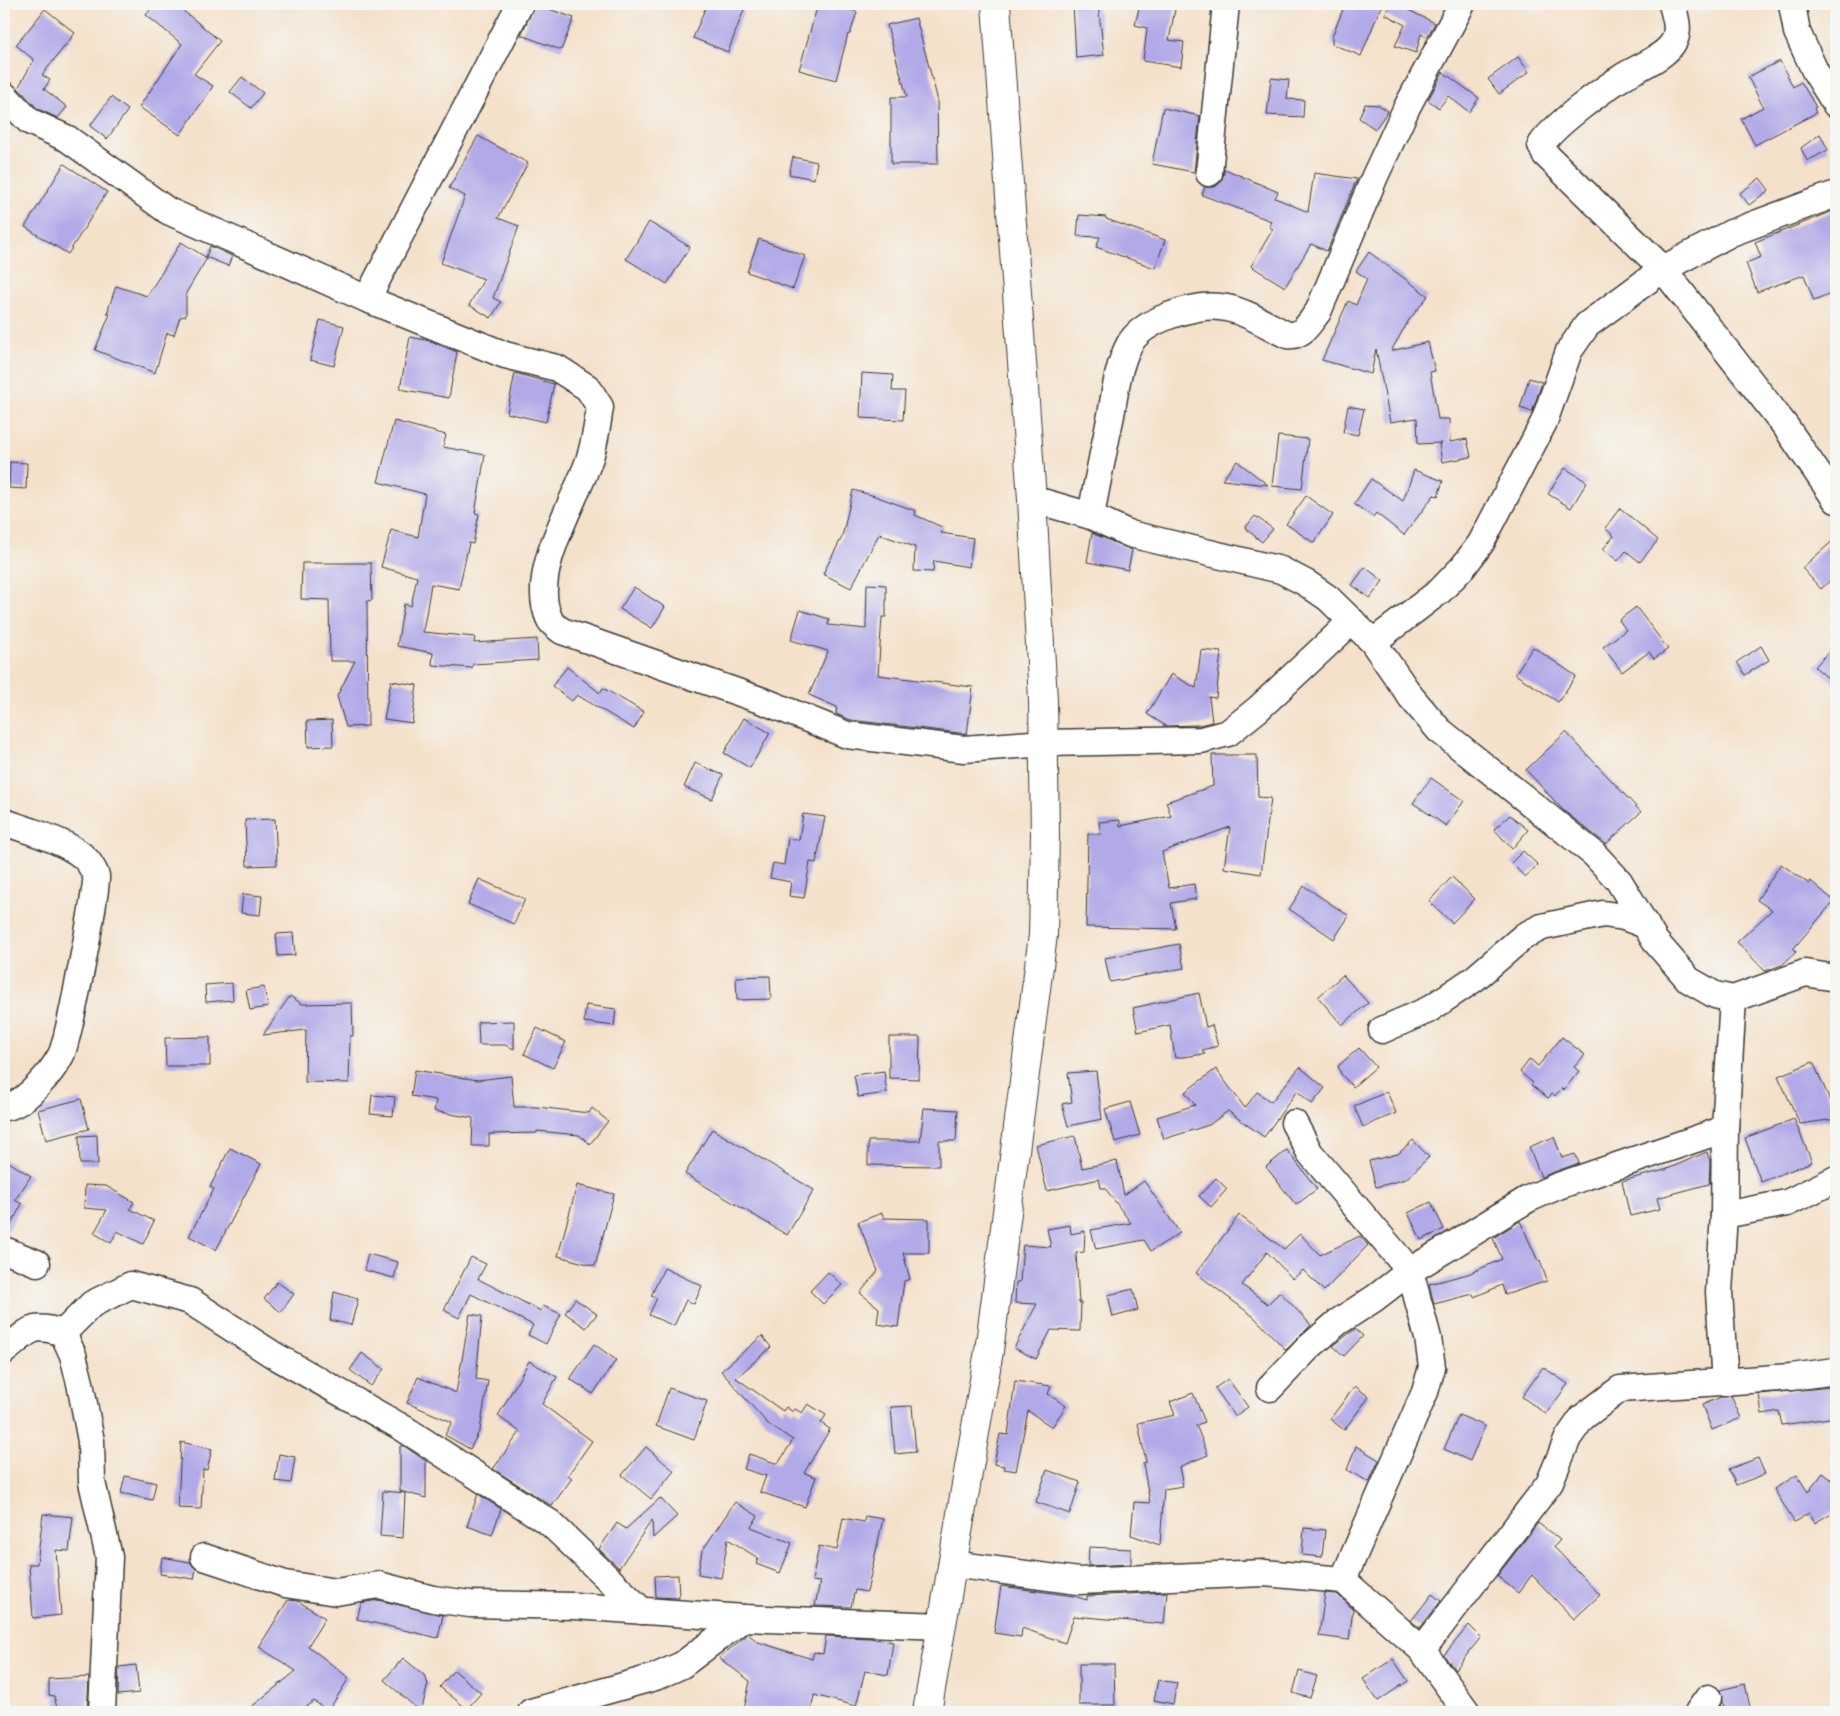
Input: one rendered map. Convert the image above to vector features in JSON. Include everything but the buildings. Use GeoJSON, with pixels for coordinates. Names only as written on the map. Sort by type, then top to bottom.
{"type":"FeatureCollection","features":[{"type":"Feature","properties":{"kind":"main road"},"geometry":{"type":"LineString","coordinates":[[927,1712],[989,1352],[1043,935],[1045,744],[1032,499],[996,4]]}},
{"type":"Feature","properties":{"kind":"street"},"geometry":{"type":"LineString","coordinates":[[368,299],[520,4]]}},
{"type":"Feature","properties":{"kind":"street"},"geometry":{"type":"LineString","coordinates":[[1209,173],[1226,4]]}},
{"type":"Feature","properties":{"kind":"street"},"geometry":{"type":"LineString","coordinates":[[1090,516],[1118,377],[1129,344],[1142,328],[1180,312],[1203,308],[1220,307],[1239,312],[1286,335],[1295,336],[1304,331],[1318,312],[1375,176],[1421,78],[1462,4]]}},
{"type":"Feature","properties":{"kind":"street"},"geometry":{"type":"LineString","coordinates":[[1672,4],[1678,29],[1674,42],[1665,52],[1621,78],[1588,101],[1547,136],[1541,145],[1545,154],[1663,269],[1786,426],[1836,500]]}},
{"type":"Feature","properties":{"kind":"street"},"geometry":{"type":"LineString","coordinates":[[1792,4],[1797,32],[1816,71],[1836,105]]}},
{"type":"Feature","properties":{"kind":"street"},"geometry":{"type":"LineString","coordinates":[[4,95],[29,121],[68,139],[168,211],[368,299],[505,355],[556,368],[588,388],[600,407],[596,438],[589,463],[560,528],[549,560],[542,595],[549,620],[562,632],[766,702],[847,735],[964,750],[1045,744],[1200,740],[1228,733],[1258,709],[1352,621]]}},
{"type":"Feature","properties":{"kind":"street"},"geometry":{"type":"LineString","coordinates":[[1373,642],[1440,591],[1463,567],[1481,543],[1544,422],[1569,352],[1578,335],[1598,315],[1663,269],[1730,233],[1836,194]]}},
{"type":"Feature","properties":{"kind":"street"},"geometry":{"type":"LineString","coordinates":[[1032,499],[1090,516],[1130,534],[1281,570],[1306,583],[1328,598],[1373,642],[1411,697],[1439,730],[1594,854],[1619,881],[1655,941],[1689,980],[1715,996],[1733,999],[1805,973],[1836,978]]}},
{"type":"Feature","properties":{"kind":"street"},"geometry":{"type":"LineString","coordinates":[[4,822],[72,848],[88,861],[96,876],[86,946],[62,1055],[29,1096],[9,1108],[4,1107]]}},
{"type":"Feature","properties":{"kind":"street"},"geometry":{"type":"LineString","coordinates":[[1382,1030],[1428,1010],[1474,979],[1524,936],[1542,927],[1602,914],[1624,917],[1646,925]]}},
{"type":"Feature","properties":{"kind":"street"},"geometry":{"type":"LineString","coordinates":[[1725,1382],[1720,1292],[1724,1215],[1725,1129],[1733,999]]}},
{"type":"Feature","properties":{"kind":"street"},"geometry":{"type":"LineString","coordinates":[[1294,1123],[1310,1153],[1410,1271],[1428,1338],[1432,1367],[1425,1392],[1343,1580]]}},
{"type":"Feature","properties":{"kind":"street"},"geometry":{"type":"LineString","coordinates":[[1270,1388],[1308,1348],[1338,1322],[1375,1298],[1410,1271],[1528,1199],[1558,1186],[1725,1129]]}},
{"type":"Feature","properties":{"kind":"street"},"geometry":{"type":"LineString","coordinates":[[1724,1215],[1787,1203],[1836,1179]]}},
{"type":"Feature","properties":{"kind":"street"},"geometry":{"type":"LineString","coordinates":[[4,1250],[37,1263]]}},
{"type":"Feature","properties":{"kind":"street"},"geometry":{"type":"LineString","coordinates":[[64,1333],[92,1304],[131,1285],[190,1301],[272,1354],[396,1424],[550,1523],[642,1611]]}},
{"type":"Feature","properties":{"kind":"street"},"geometry":{"type":"LineString","coordinates":[[4,1350],[36,1328],[44,1327],[64,1333]]}},
{"type":"Feature","properties":{"kind":"street"},"geometry":{"type":"LineString","coordinates":[[64,1333],[73,1355],[80,1383],[91,1441],[92,1482],[109,1556],[102,1712]]}},
{"type":"Feature","properties":{"kind":"street"},"geometry":{"type":"LineString","coordinates":[[1422,1650],[1549,1484],[1568,1438],[1582,1418],[1620,1389],[1725,1382],[1836,1371]]}},
{"type":"Feature","properties":{"kind":"street"},"geometry":{"type":"LineString","coordinates":[[204,1557],[237,1570],[311,1590],[336,1592],[379,1584],[433,1599],[470,1604],[575,1606],[744,1618],[941,1626]]}},
{"type":"Feature","properties":{"kind":"street"},"geometry":{"type":"LineString","coordinates":[[952,1564],[1079,1581],[1264,1573],[1343,1580],[1422,1650],[1467,1712]]}},
{"type":"Feature","properties":{"kind":"street"},"geometry":{"type":"LineString","coordinates":[[531,1712],[655,1678],[690,1660],[744,1618]]}}]}
